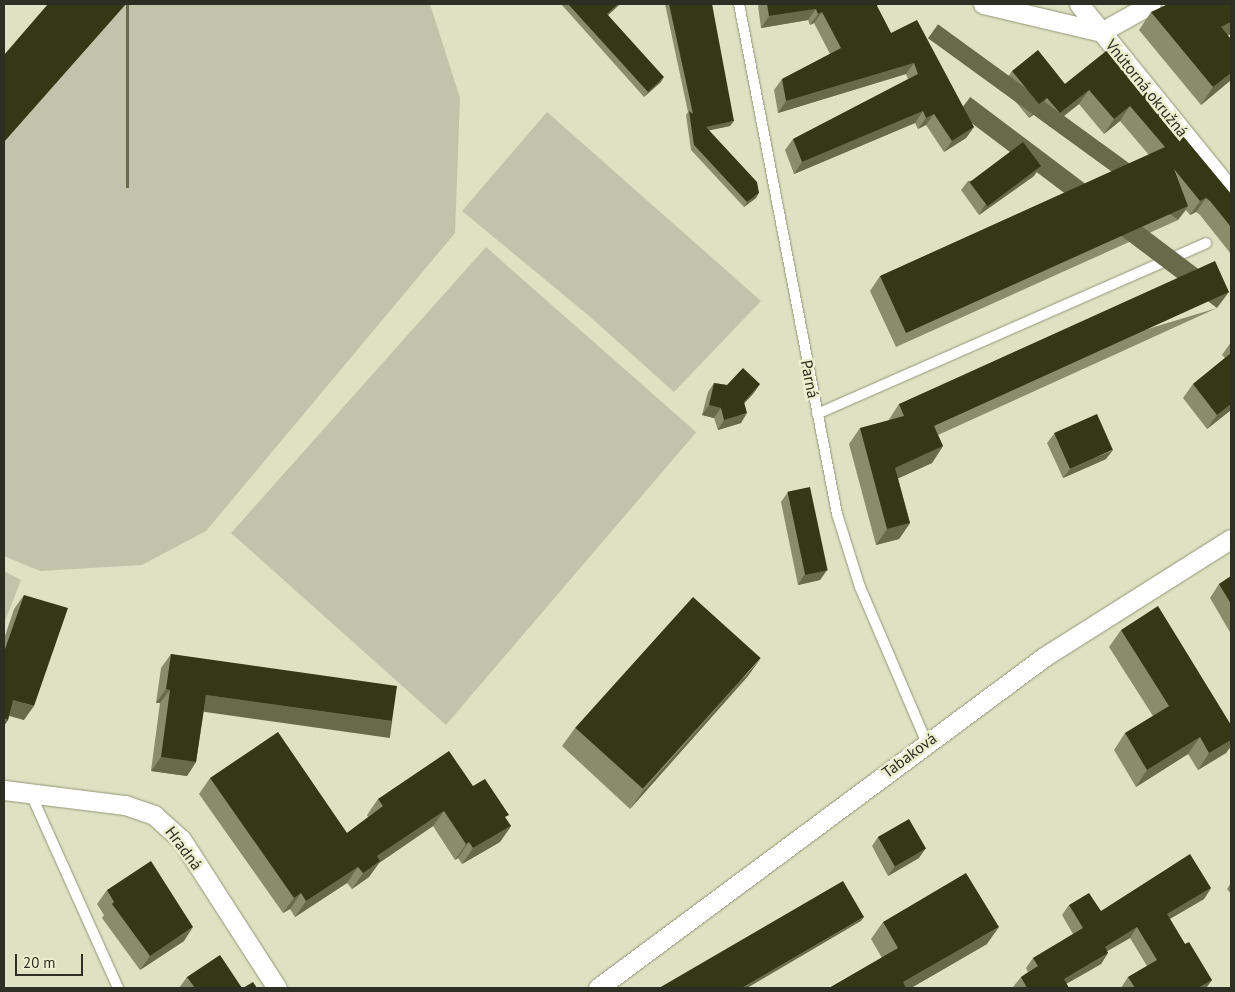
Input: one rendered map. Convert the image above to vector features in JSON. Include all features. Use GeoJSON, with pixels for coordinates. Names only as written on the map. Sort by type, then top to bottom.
{"type":"FeatureCollection","features":[{"type":"Feature","properties":{"kind":"street","name":"Vnútorná okružná"},"geometry":{"type":"LineString","coordinates":[[983,4],[1101,32],[1231,192]]}},
{"type":"Feature","properties":{"kind":"street"},"geometry":{"type":"LineString","coordinates":[[1079,4],[1101,32],[1151,4]]}},
{"type":"Feature","properties":{"kind":"street","name":"Tabaková"},"geometry":{"type":"LineString","coordinates":[[598,988],[926,741],[1044,657],[1231,539]]}},
{"type":"Feature","properties":{"kind":"street","name":"Hradná"},"geometry":{"type":"LineString","coordinates":[[4,790],[125,804],[154,814],[181,839],[277,988]]}},
{"type":"Feature","properties":{"kind":"lane","name":"Parná"},"geometry":{"type":"LineString","coordinates":[[739,4],[837,514],[860,587],[926,741]]}},
{"type":"Feature","properties":{"kind":"lane"},"geometry":{"type":"LineString","coordinates":[[817,414],[1206,243]]}},
{"type":"Feature","properties":{"kind":"lane"},"geometry":{"type":"LineString","coordinates":[[30,792],[118,988]]}},
{"type":"Feature","properties":{"kind":"green space"},"geometry":{"type":"Polygon","coordinates":[[[52,4],[430,4],[460,98],[455,233],[206,531],[142,565],[40,571],[4,556],[4,58],[52,4]]]}},
{"type":"Feature","properties":{"kind":"green space"},"geometry":{"type":"Polygon","coordinates":[[[547,112],[761,301],[674,392],[588,315],[462,211],[547,112]]]}},
{"type":"Feature","properties":{"kind":"green space"},"geometry":{"type":"Polygon","coordinates":[[[486,247],[696,432],[699,429],[446,725],[231,533],[486,247]]]}},
{"type":"Feature","properties":{"kind":"green space"},"geometry":{"type":"Polygon","coordinates":[[[4,571],[21,580],[4,624],[4,571]]]}},
{"type":"Feature","properties":{"kind":"building"},"geometry":{"type":"Polygon","coordinates":[[[48,4],[126,4],[4,142],[4,55],[48,4]]]}},
{"type":"Feature","properties":{"kind":"building"},"geometry":{"type":"Polygon","coordinates":[[[568,4],[618,4],[607,14],[664,77],[648,92],[568,4]]]}},
{"type":"Feature","properties":{"kind":"building"},"geometry":{"type":"Polygon","coordinates":[[[669,4],[712,4],[734,121],[706,127],[757,182],[759,193],[747,202],[694,145],[689,111],[693,114],[669,4]]]}},
{"type":"Feature","properties":{"kind":"building"},"geometry":{"type":"Polygon","coordinates":[[[767,4],[878,4],[877,6],[891,33],[917,20],[974,127],[952,141],[934,114],[926,118],[923,111],[802,162],[793,139],[918,74],[914,63],[786,101],[782,79],[841,48],[822,12],[818,14],[816,9],[769,16],[767,4]]]}},
{"type":"Feature","properties":{"kind":"building"},"geometry":{"type":"Polygon","coordinates":[[[1168,4],[1231,4],[1231,22],[1221,27],[1231,39],[1231,73],[1213,87],[1151,12],[1168,4]]]}},
{"type":"Feature","properties":{"kind":"building"},"geometry":{"type":"Polygon","coordinates":[[[1110,48],[1231,194],[1231,227],[1210,201],[1206,198],[1200,201],[1174,169],[1188,206],[906,333],[880,276],[1165,147],[1130,106],[1114,119],[1089,90],[1060,113],[1047,98],[1039,104],[1012,71],[1038,50],[1065,84],[1110,48]]]}},
{"type":"Feature","properties":{"kind":"building"},"geometry":{"type":"Polygon","coordinates":[[[1023,142],[1041,166],[988,206],[969,182],[1023,142]]]}},
{"type":"Feature","properties":{"kind":"building"},"geometry":{"type":"Polygon","coordinates":[[[1215,261],[1229,292],[934,426],[943,446],[895,468],[910,523],[887,529],[860,428],[904,416],[899,404],[1215,261]]]}},
{"type":"Feature","properties":{"kind":"building"},"geometry":{"type":"Polygon","coordinates":[[[1231,353],[1231,404],[1217,415],[1193,384],[1231,353]]]}},
{"type":"Feature","properties":{"kind":"building"},"geometry":{"type":"Polygon","coordinates":[[[743,368],[760,384],[744,402],[747,413],[724,420],[721,408],[709,405],[714,383],[727,385],[743,368]]]}},
{"type":"Feature","properties":{"kind":"building"},"geometry":{"type":"Polygon","coordinates":[[[1097,414],[1113,450],[1070,469],[1054,433],[1097,414]]]}},
{"type":"Feature","properties":{"kind":"building"},"geometry":{"type":"Polygon","coordinates":[[[810,487],[828,570],[805,575],[788,492],[810,487]]]}},
{"type":"Feature","properties":{"kind":"building"},"geometry":{"type":"Polygon","coordinates":[[[1231,576],[1231,604],[1219,584],[1231,576]]]}},
{"type":"Feature","properties":{"kind":"building"},"geometry":{"type":"Polygon","coordinates":[[[24,595],[68,608],[34,706],[13,700],[8,720],[4,718],[4,652],[24,595]]]}},
{"type":"Feature","properties":{"kind":"building"},"geometry":{"type":"Polygon","coordinates":[[[693,597],[761,658],[643,789],[575,728],[693,597]]]}},
{"type":"Feature","properties":{"kind":"building"},"geometry":{"type":"Polygon","coordinates":[[[1158,606],[1231,725],[1231,740],[1209,753],[1200,737],[1147,770],[1125,733],[1169,706],[1121,630],[1158,606]]]}},
{"type":"Feature","properties":{"kind":"building"},"geometry":{"type":"Polygon","coordinates":[[[171,654],[397,686],[392,721],[206,695],[196,762],[161,757],[170,690],[166,689],[171,654]]]}},
{"type":"Feature","properties":{"kind":"building"},"geometry":{"type":"Polygon","coordinates":[[[278,732],[347,833],[383,806],[378,799],[449,751],[473,786],[485,779],[509,815],[505,817],[511,826],[473,848],[469,842],[466,844],[444,811],[377,856],[380,861],[363,873],[358,867],[306,901],[301,893],[294,898],[210,778],[278,732]]]}},
{"type":"Feature","properties":{"kind":"building"},"geometry":{"type":"Polygon","coordinates":[[[909,819],[926,848],[895,866],[878,837],[909,819]]]}},
{"type":"Feature","properties":{"kind":"building"},"geometry":{"type":"Polygon","coordinates":[[[1190,854],[1211,888],[1167,914],[1185,944],[1189,942],[1212,980],[1198,988],[1135,988],[1128,977],[1157,960],[1137,927],[1105,947],[1108,953],[1064,979],[1069,988],[1027,988],[1021,977],[1038,966],[1033,958],[1083,928],[1069,905],[1089,893],[1101,911],[1190,854]]]}},
{"type":"Feature","properties":{"kind":"building"},"geometry":{"type":"Polygon","coordinates":[[[151,861],[193,927],[150,956],[112,904],[114,902],[107,890],[151,861]]]}},
{"type":"Feature","properties":{"kind":"building"},"geometry":{"type":"Polygon","coordinates":[[[966,873],[999,927],[903,982],[906,988],[829,988],[898,948],[883,922],[966,873]]]}},
{"type":"Feature","properties":{"kind":"building"},"geometry":{"type":"Polygon","coordinates":[[[843,881],[864,917],[742,988],[659,988],[843,881]]]}},
{"type":"Feature","properties":{"kind":"building"},"geometry":{"type":"Polygon","coordinates":[[[220,955],[242,988],[195,988],[187,977],[220,955]]]}},
{"type":"Feature","properties":{"kind":"building"},"geometry":{"type":"Polygon","coordinates":[[[253,982],[257,988],[243,988],[253,982]]]}}]}
